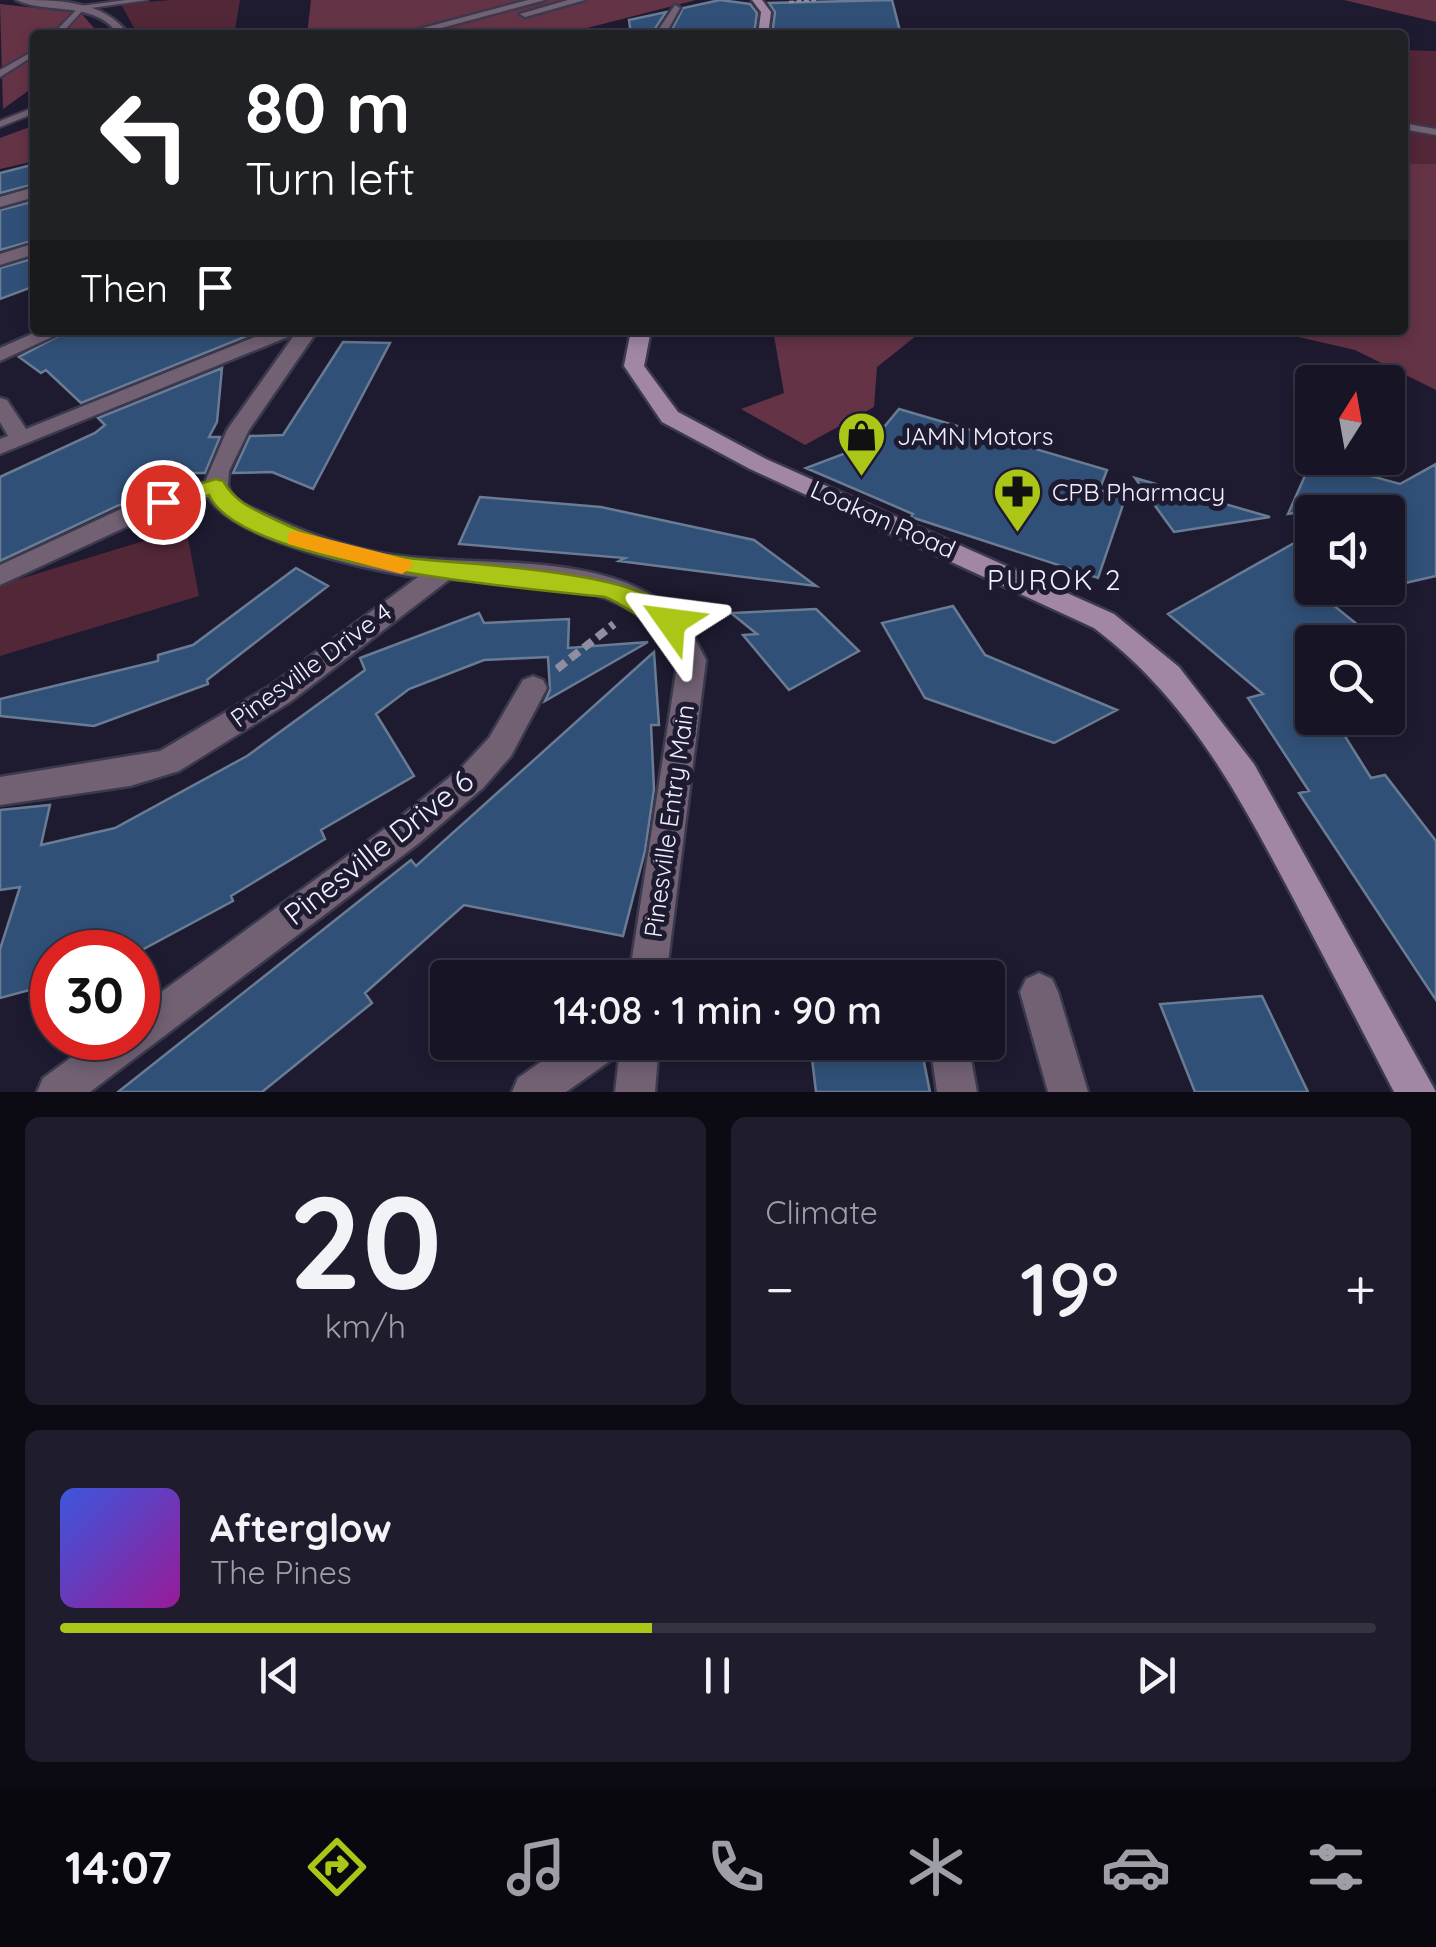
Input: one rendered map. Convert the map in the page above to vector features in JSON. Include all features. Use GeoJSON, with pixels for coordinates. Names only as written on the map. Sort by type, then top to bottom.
{"type":"FeatureCollection","features":[{"type":"Feature","properties":{"kind":"main road"},"geometry":{"type":"LineString","coordinates":[[757,0],[766,12],[764,30]]}},
{"type":"Feature","properties":{"kind":"main road","name":"Loakan Road"},"geometry":{"type":"LineString","coordinates":[[640,335],[634,366],[670,417],[758,464],[1104,620],[1142,646],[1184,689],[1234,755],[1416,1092]]}},
{"type":"Feature","properties":{"kind":"street"},"geometry":{"type":"LineString","coordinates":[[20,0],[82,7],[114,17],[121,30]]}},
{"type":"Feature","properties":{"kind":"street"},"geometry":{"type":"LineString","coordinates":[[422,30],[540,0]]}},
{"type":"Feature","properties":{"kind":"street"},"geometry":{"type":"LineString","coordinates":[[462,30],[580,0]]}},
{"type":"Feature","properties":{"kind":"street"},"geometry":{"type":"LineString","coordinates":[[659,30],[676,8]]}},
{"type":"Feature","properties":{"kind":"street"},"geometry":{"type":"LineString","coordinates":[[0,202],[30,193]]}},
{"type":"Feature","properties":{"kind":"street"},"geometry":{"type":"LineString","coordinates":[[0,260],[30,250]]}},
{"type":"Feature","properties":{"kind":"street"},"geometry":{"type":"LineString","coordinates":[[0,355],[45,335]]}},
{"type":"Feature","properties":{"kind":"street"},"geometry":{"type":"LineString","coordinates":[[0,448],[277,335]]}},
{"type":"Feature","properties":{"kind":"street"},"geometry":{"type":"LineString","coordinates":[[0,576],[128,516],[216,486],[217,471],[245,419],[304,335]]}},
{"type":"Feature","properties":{"kind":"street"},"geometry":{"type":"LineString","coordinates":[[0,404],[22,439]]}},
{"type":"Feature","properties":{"kind":"street","name":"Pinesville Entry Main"},"geometry":{"type":"LineString","coordinates":[[216,486],[224,504],[291,537],[396,565],[559,580],[608,589],[641,602],[671,622],[692,660],[650,960]]}},
{"type":"Feature","properties":{"kind":"street","name":"Pinesville Drive 4"},"geometry":{"type":"LineString","coordinates":[[0,792],[130,772],[168,762],[280,694],[445,570]]}},
{"type":"Feature","properties":{"kind":"street","name":"Pinesville Drive 6"},"geometry":{"type":"LineString","coordinates":[[160,1016],[406,833],[472,778],[500,747],[533,688]]}},
{"type":"Feature","properties":{"kind":"street"},"geometry":{"type":"LineString","coordinates":[[1039,992],[1068,1092]]}},
{"type":"Feature","properties":{"kind":"street"},"geometry":{"type":"LineString","coordinates":[[57,1092],[100,1060]]}},
{"type":"Feature","properties":{"kind":"street"},"geometry":{"type":"LineString","coordinates":[[532,1092],[577,1060]]}},
{"type":"Feature","properties":{"kind":"street"},"geometry":{"type":"LineString","coordinates":[[635,1092],[638,1060]]}},
{"type":"Feature","properties":{"kind":"street"},"geometry":{"type":"LineString","coordinates":[[952,1060],[957,1092]]}},
{"type":"Feature","properties":{"kind":"lane"},"geometry":{"type":"LineString","coordinates":[[61,30],[82,7],[146,0]]}},
{"type":"Feature","properties":{"kind":"lane"},"geometry":{"type":"LineString","coordinates":[[0,74],[30,55]]}},
{"type":"Feature","properties":{"kind":"lane"},"geometry":{"type":"LineString","coordinates":[[0,124],[30,112]]}},
{"type":"Feature","properties":{"kind":"lane"},"geometry":{"type":"LineString","coordinates":[[1408,127],[1436,132]]}},
{"type":"Feature","properties":{"kind":"path"},"geometry":{"type":"LineString","coordinates":[[533,688],[641,602]]}},
{"type":"Feature","properties":{"kind":"shaded area"},"geometry":{"type":"Polygon","coordinates":[[[240,0],[235,30],[135,30],[121,4],[240,0]]]}},
{"type":"Feature","properties":{"kind":"shaded area"},"geometry":{"type":"Polygon","coordinates":[[[311,0],[696,0],[579,30],[308,30],[311,0]]]}},
{"type":"Feature","properties":{"kind":"shaded area"},"geometry":{"type":"Polygon","coordinates":[[[1344,0],[1436,0],[1436,22],[1344,0]]]}},
{"type":"Feature","properties":{"kind":"shaded area"},"geometry":{"type":"Polygon","coordinates":[[[0,4],[81,13],[96,30],[30,30],[30,90],[3,109],[0,4]]]}},
{"type":"Feature","properties":{"kind":"shaded area"},"geometry":{"type":"Polygon","coordinates":[[[1408,50],[1436,51],[1436,164],[1408,163],[1408,50]]]}},
{"type":"Feature","properties":{"kind":"shaded area"},"geometry":{"type":"Polygon","coordinates":[[[30,127],[30,162],[0,169],[0,138],[30,127]]]}},
{"type":"Feature","properties":{"kind":"shaded area"},"geometry":{"type":"Polygon","coordinates":[[[1408,163],[1436,164],[1436,390],[1405,375],[1405,365],[1385,365],[1355,350],[1290,335],[1408,335],[1408,163]]]}},
{"type":"Feature","properties":{"kind":"shaded area"},"geometry":{"type":"Polygon","coordinates":[[[774,335],[942,335],[916,336],[877,367],[874,407],[805,445],[741,409],[784,393],[774,335]]]}},
{"type":"Feature","properties":{"kind":"shaded area"},"geometry":{"type":"Polygon","coordinates":[[[186,528],[199,596],[0,656],[0,585],[186,528]]]}},
{"type":"Feature","properties":{"kind":"building"},"geometry":{"type":"Polygon","coordinates":[[[720,0],[750,4],[757,13],[755,30],[672,30],[683,8],[720,0]]]}},
{"type":"Feature","properties":{"kind":"building"},"geometry":{"type":"Polygon","coordinates":[[[892,0],[900,30],[773,30],[775,12],[769,3],[892,0]]]}},
{"type":"Feature","properties":{"kind":"building"},"geometry":{"type":"Polygon","coordinates":[[[666,12],[654,30],[630,30],[629,20],[666,12]]]}},
{"type":"Feature","properties":{"kind":"building"},"geometry":{"type":"Polygon","coordinates":[[[30,165],[30,185],[0,193],[0,173],[30,165]]]}},
{"type":"Feature","properties":{"kind":"building"},"geometry":{"type":"Polygon","coordinates":[[[30,202],[30,241],[0,250],[0,210],[30,202]]]}},
{"type":"Feature","properties":{"kind":"building"},"geometry":{"type":"Polygon","coordinates":[[[30,259],[30,288],[0,299],[0,268],[30,259]]]}},
{"type":"Feature","properties":{"kind":"building"},"geometry":{"type":"Polygon","coordinates":[[[61,335],[250,335],[81,403],[46,370],[41,373],[19,357],[61,335]]]}},
{"type":"Feature","properties":{"kind":"building"},"geometry":{"type":"Polygon","coordinates":[[[343,342],[390,343],[313,489],[272,472],[233,473],[250,436],[283,435],[343,342]]]}},
{"type":"Feature","properties":{"kind":"building"},"geometry":{"type":"Polygon","coordinates":[[[222,368],[217,422],[209,437],[220,437],[205,473],[192,473],[187,484],[117,506],[0,561],[0,477],[95,433],[105,425],[98,418],[222,368]]]}},
{"type":"Feature","properties":{"kind":"building"},"geometry":{"type":"Polygon","coordinates":[[[899,409],[1107,470],[1099,491],[1128,490],[1098,578],[911,517],[913,514],[806,468],[870,444],[899,409]]]}},
{"type":"Feature","properties":{"kind":"building"},"geometry":{"type":"Polygon","coordinates":[[[1436,464],[1436,576],[1405,583],[1405,495],[1296,495],[1305,475],[1367,475],[1400,484],[1436,464]]]}},
{"type":"Feature","properties":{"kind":"building"},"geometry":{"type":"Polygon","coordinates":[[[1135,478],[1270,517],[1174,532],[1135,478]]]}},
{"type":"Feature","properties":{"kind":"building"},"geometry":{"type":"Polygon","coordinates":[[[480,497],[601,507],[754,540],[816,586],[619,561],[625,558],[459,544],[480,497]]]}},
{"type":"Feature","properties":{"kind":"building"},"geometry":{"type":"Polygon","coordinates":[[[1295,543],[1295,605],[1333,605],[1358,625],[1295,625],[1295,735],[1344,735],[1371,778],[1385,775],[1436,841],[1436,1000],[1299,793],[1309,791],[1248,698],[1263,694],[1168,614],[1295,543]]]}},
{"type":"Feature","properties":{"kind":"building"},"geometry":{"type":"Polygon","coordinates":[[[296,568],[328,586],[207,680],[208,684],[94,726],[0,716],[0,699],[158,661],[158,655],[193,645],[296,568]]]}},
{"type":"Feature","properties":{"kind":"building"},"geometry":{"type":"Polygon","coordinates":[[[953,606],[985,655],[1117,710],[1054,743],[925,698],[882,623],[953,606]]]}},
{"type":"Feature","properties":{"kind":"building"},"geometry":{"type":"Polygon","coordinates":[[[816,609],[859,651],[789,690],[743,635],[757,634],[731,613],[816,609]]]}},
{"type":"Feature","properties":{"kind":"building"},"geometry":{"type":"Polygon","coordinates":[[[479,613],[484,623],[569,619],[568,648],[648,642],[545,701],[550,690],[548,657],[484,660],[409,689],[376,714],[414,776],[321,830],[325,839],[231,896],[233,901],[160,940],[160,930],[30,930],[30,990],[0,998],[0,949],[20,887],[0,890],[0,810],[50,805],[41,845],[115,828],[247,756],[365,670],[360,658],[479,613]]]}},
{"type":"Feature","properties":{"kind":"building"},"geometry":{"type":"Polygon","coordinates":[[[654,652],[659,725],[651,725],[654,789],[645,851],[623,936],[464,905],[365,993],[372,1003],[262,1092],[118,1092],[411,860],[416,866],[654,652]]]}},
{"type":"Feature","properties":{"kind":"building"},"geometry":{"type":"Polygon","coordinates":[[[1262,996],[1308,1092],[1195,1092],[1160,1004],[1262,996]]]}},
{"type":"Feature","properties":{"kind":"building"},"geometry":{"type":"Polygon","coordinates":[[[812,1060],[924,1060],[930,1092],[816,1092],[812,1060]]]}},
{"type":"Feature","properties":{"kind":"slow traffic"},"geometry":{"type":"LineString","coordinates":[[296,539],[402,566]]}},
{"type":"Feature","properties":{"kind":"place","name":"JAMN Motors"},"geometry":{"type":"Point","coordinates":[862,478]}},
{"type":"Feature","properties":{"kind":"place","name":"CPB Pharmacy"},"geometry":{"type":"Point","coordinates":[1017,534]}},
{"type":"Feature","properties":{"kind":"district","name":"PUROK 2"},"geometry":{"type":"Point","coordinates":[1055,580]}},
{"type":"Feature","properties":{"kind":"route"},"geometry":{"type":"LineString","coordinates":[[163,502],[216,486],[224,504],[291,537],[396,565],[559,580],[608,589],[641,602],[671,622]]}}]}
